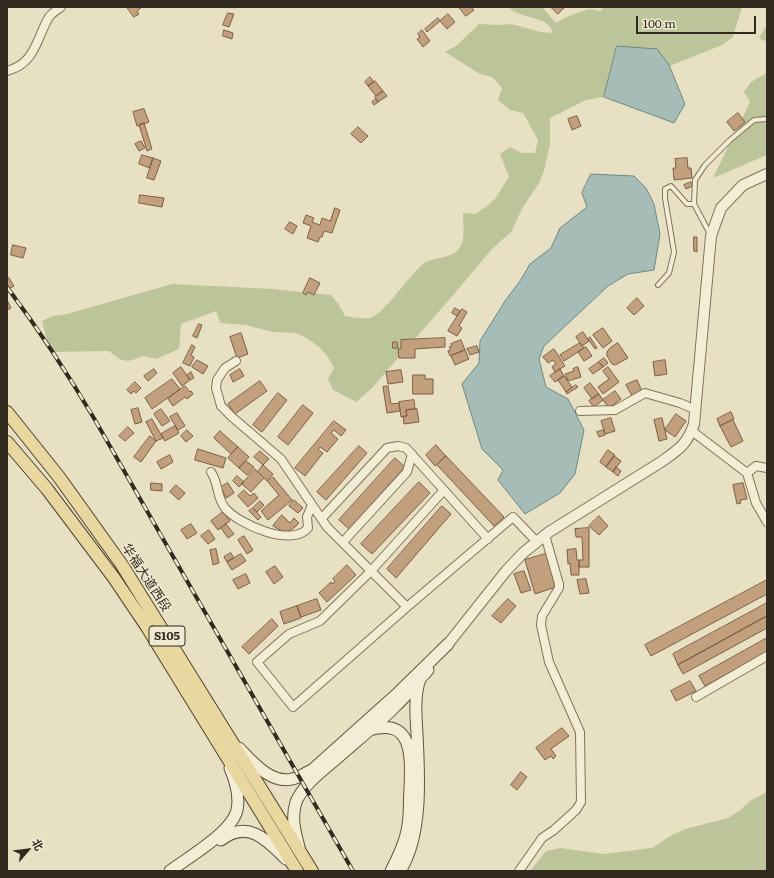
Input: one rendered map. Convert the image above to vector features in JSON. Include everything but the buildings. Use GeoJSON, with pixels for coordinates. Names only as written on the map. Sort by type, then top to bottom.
{"type":"FeatureCollection","features":[{"type":"Feature","properties":{"kind":"main road","name":"华福大道西段"},"geometry":{"type":"LineString","coordinates":[[7,412],[59,477],[122,565],[312,871]]}},
{"type":"Feature","properties":{"kind":"main road","name":"华福大道西段"},"geometry":{"type":"LineString","coordinates":[[7,442],[47,489],[114,578],[147,627],[225,756],[296,869]]}},
{"type":"Feature","properties":{"kind":"main road"},"geometry":{"type":"LineString","coordinates":[[230,738],[257,766],[268,774],[278,778],[290,780],[301,776],[312,770],[399,692],[448,644]]}},
{"type":"Feature","properties":{"kind":"main road"},"geometry":{"type":"LineString","coordinates":[[300,852],[294,824],[294,812],[297,801],[303,790],[317,775],[401,701],[439,658],[448,644]]}},
{"type":"Feature","properties":{"kind":"main road"},"geometry":{"type":"LineString","coordinates":[[400,871],[404,865],[412,844],[417,821],[418,791],[416,719],[421,678]]}},
{"type":"Feature","properties":{"kind":"main road"},"geometry":{"type":"LineString","coordinates":[[368,730],[380,727],[395,729],[401,734],[409,745],[410,784],[408,825],[400,853],[391,871]]}},
{"type":"Feature","properties":{"kind":"main road"},"geometry":{"type":"LineString","coordinates":[[170,871],[220,834],[233,819],[237,810],[237,790],[225,756]]}},
{"type":"Feature","properties":{"kind":"main road"},"geometry":{"type":"LineString","coordinates":[[181,871],[224,837],[232,833],[244,831],[253,832],[265,838],[296,869]]}},
{"type":"Feature","properties":{"kind":"street"},"geometry":{"type":"LineString","coordinates":[[7,71],[24,63],[35,50],[50,15],[61,7]]}},
{"type":"Feature","properties":{"kind":"street"},"geometry":{"type":"LineString","coordinates":[[448,644],[506,571],[523,553],[541,539],[677,451],[690,438],[696,410],[711,236],[721,208],[743,185],[767,174]]}},
{"type":"Feature","properties":{"kind":"street"},"geometry":{"type":"LineString","coordinates":[[236,361],[225,368],[217,380],[216,388],[221,406],[281,459],[327,527],[407,607]]}},
{"type":"Feature","properties":{"kind":"street"},"geometry":{"type":"LineString","coordinates":[[580,411],[615,410],[645,393],[680,402],[696,410]]}},
{"type":"Feature","properties":{"kind":"street"},"geometry":{"type":"LineString","coordinates":[[692,431],[747,473],[756,503],[767,522]]}},
{"type":"Feature","properties":{"kind":"street"},"geometry":{"type":"LineString","coordinates":[[322,518],[387,448],[398,446],[406,448],[412,454],[488,539]]}},
{"type":"Feature","properties":{"kind":"street"},"geometry":{"type":"LineString","coordinates":[[343,542],[407,472],[412,454]]}},
{"type":"Feature","properties":{"kind":"street"},"geometry":{"type":"LineString","coordinates":[[747,473],[756,466],[767,468]]}},
{"type":"Feature","properties":{"kind":"street"},"geometry":{"type":"LineString","coordinates":[[211,472],[215,479],[220,498],[225,508],[232,516],[269,532],[287,536],[302,534],[308,528],[307,516],[312,505]]}},
{"type":"Feature","properties":{"kind":"street"},"geometry":{"type":"LineString","coordinates":[[444,490],[371,571],[320,621],[289,634],[257,662],[293,707],[513,517],[541,539],[559,584],[559,588],[542,616],[541,625],[549,662],[580,732],[581,802],[576,810],[554,830],[542,838],[519,871]]}},
{"type":"Feature","properties":{"kind":"street"},"geometry":{"type":"LineString","coordinates":[[696,697],[767,656]]}},
{"type":"Feature","properties":{"kind":"lane"},"geometry":{"type":"LineString","coordinates":[[711,236],[694,204],[695,180],[705,165],[730,140],[754,120],[767,119]]}},
{"type":"Feature","properties":{"kind":"lane"},"geometry":{"type":"LineString","coordinates":[[658,286],[669,273],[674,252],[665,198],[665,189],[671,186],[687,204],[694,204]]}},
{"type":"Feature","properties":{"kind":"green space"},"geometry":{"type":"Polygon","coordinates":[[[510,7],[542,7],[556,23],[567,17],[589,9],[601,11],[604,7],[742,7],[733,37],[722,45],[667,67],[617,46],[604,97],[586,100],[550,118],[550,144],[544,171],[539,183],[523,207],[511,232],[491,250],[371,389],[356,402],[333,390],[328,379],[334,368],[328,357],[319,347],[308,339],[296,333],[272,332],[246,325],[220,323],[216,311],[181,324],[179,349],[156,359],[143,356],[125,361],[109,351],[50,352],[42,321],[53,316],[67,314],[172,284],[273,289],[331,295],[345,316],[369,318],[375,316],[389,303],[423,264],[431,260],[451,255],[459,249],[463,241],[463,213],[475,214],[486,207],[495,199],[509,177],[500,154],[510,147],[522,153],[535,153],[538,140],[523,113],[510,110],[498,100],[502,88],[492,77],[480,74],[445,52],[456,46],[479,24],[511,24],[541,32],[553,33],[549,25],[537,19],[517,13],[511,10],[510,7]]]}},
{"type":"Feature","properties":{"kind":"green space"},"geometry":{"type":"Polygon","coordinates":[[[767,24],[767,42],[759,38],[767,24]]]}},
{"type":"Feature","properties":{"kind":"green space"},"geometry":{"type":"Polygon","coordinates":[[[767,73],[767,155],[713,178],[750,102],[744,92],[751,82],[767,73]]]}},
{"type":"Feature","properties":{"kind":"green space"},"geometry":{"type":"Polygon","coordinates":[[[767,792],[767,871],[530,871],[546,851],[560,848],[604,854],[652,848],[672,835],[685,829],[728,818],[750,801],[767,792]]]}},
{"type":"Feature","properties":{"kind":"water"},"geometry":{"type":"Polygon","coordinates":[[[617,46],[657,49],[669,65],[685,104],[674,123],[604,97],[617,46]]]}},
{"type":"Feature","properties":{"kind":"water"},"geometry":{"type":"Polygon","coordinates":[[[591,174],[634,176],[646,188],[654,204],[660,234],[654,270],[628,274],[608,286],[544,346],[539,359],[546,387],[568,399],[584,430],[575,474],[560,493],[525,514],[498,480],[503,470],[482,449],[462,384],[479,363],[480,341],[530,264],[551,248],[560,228],[587,207],[582,193],[591,174]]]}},
{"type":"Feature","properties":{"kind":"railway"},"geometry":{"type":"LineString","coordinates":[[7,287],[53,352],[95,420],[353,871]]}}]}
